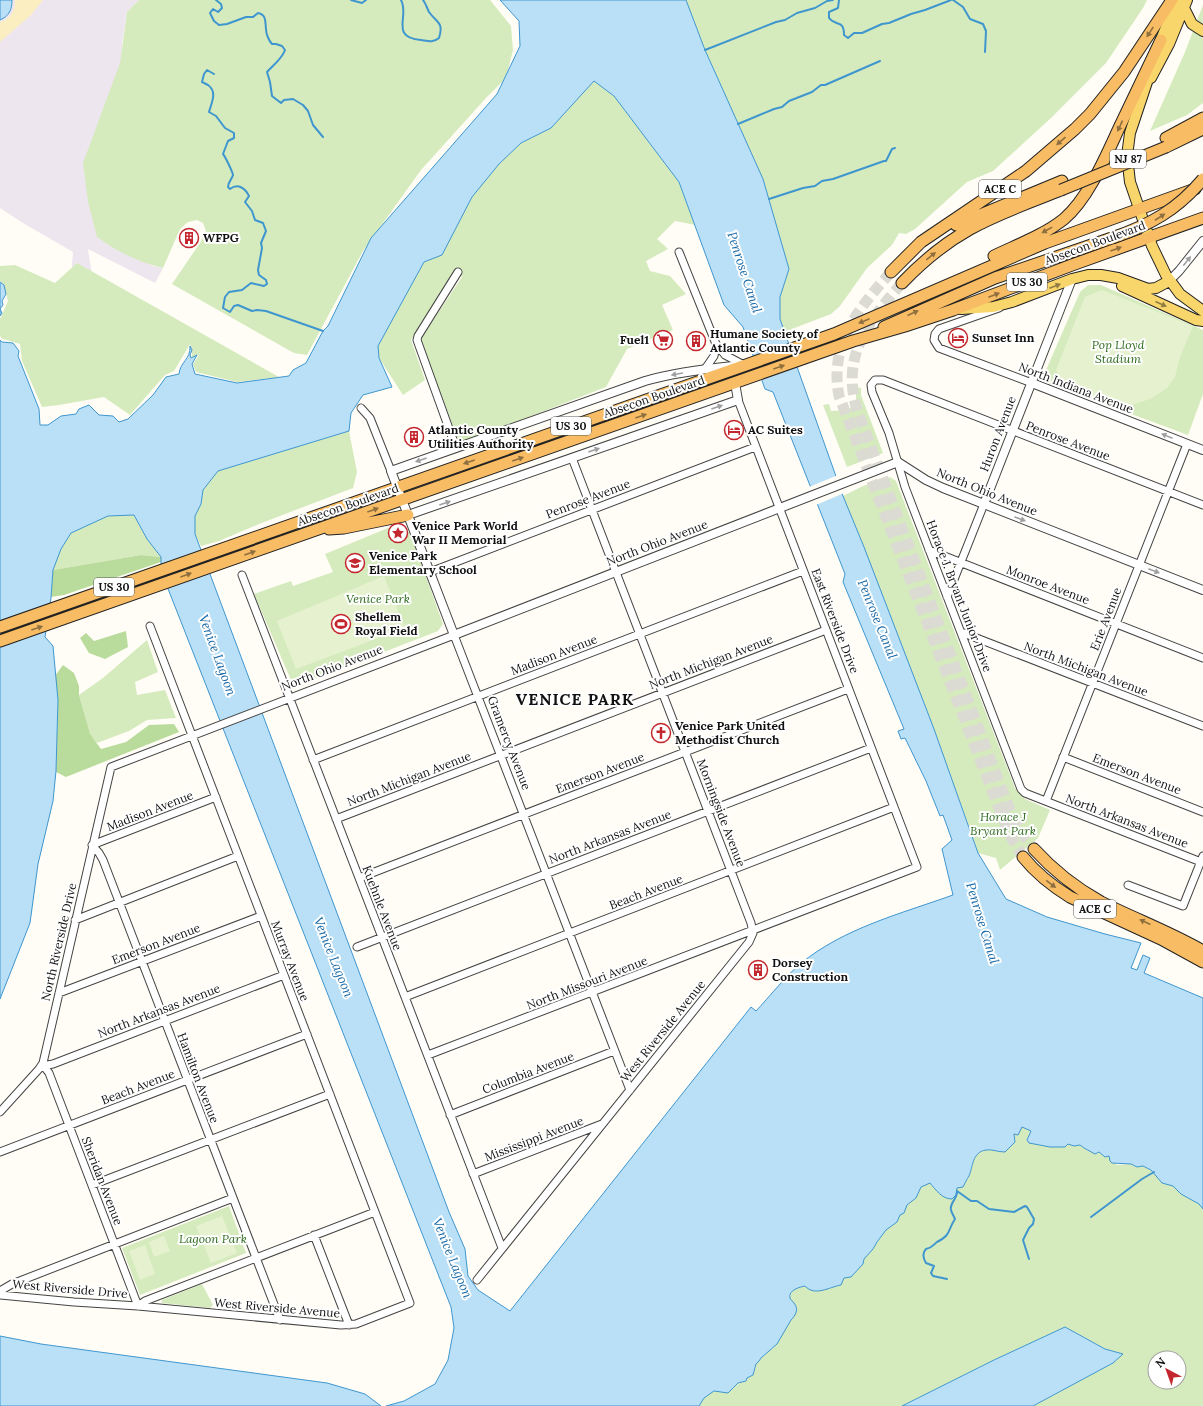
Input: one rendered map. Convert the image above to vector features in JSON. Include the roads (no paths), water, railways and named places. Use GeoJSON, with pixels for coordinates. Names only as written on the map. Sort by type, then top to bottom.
{"type":"FeatureCollection","features":[{"type":"Feature","properties":{"kind":"highway","name":"ACE C"},"geometry":{"type":"LineString","coordinates":[[891,272],[928,236],[1026,171],[1075,129],[1090,114],[1124,72],[1172,0]]}},
{"type":"Feature","properties":{"kind":"highway"},"geometry":{"type":"LineString","coordinates":[[951,283],[993,256],[1054,226],[1074,209],[1087,191],[1103,161],[1161,40]]}},
{"type":"Feature","properties":{"kind":"highway"},"geometry":{"type":"LineString","coordinates":[[906,256],[930,239],[970,218],[1062,185],[1166,142],[1203,118]]}},
{"type":"Feature","properties":{"kind":"highway"},"geometry":{"type":"LineString","coordinates":[[1182,139],[1203,126]]}},
{"type":"Feature","properties":{"kind":"highway"},"geometry":{"type":"LineString","coordinates":[[1166,142],[1182,139],[1203,129]]}},
{"type":"Feature","properties":{"kind":"highway"},"geometry":{"type":"LineString","coordinates":[[853,341],[983,282],[1134,231],[1158,219],[1179,204],[1203,179]]}},
{"type":"Feature","properties":{"kind":"highway","name":"ACE C"},"geometry":{"type":"LineString","coordinates":[[902,283],[918,266],[936,251],[969,230],[1062,185]]}},
{"type":"Feature","properties":{"kind":"highway","name":"Absecon Boulevard"},"geometry":{"type":"LineString","coordinates":[[0,627],[806,344],[857,324],[1045,243],[1203,186]]}},
{"type":"Feature","properties":{"kind":"highway","name":"Absecon Boulevard"},"geometry":{"type":"LineString","coordinates":[[0,641],[853,341],[954,310],[1203,218]]}},
{"type":"Feature","properties":{"kind":"highway"},"geometry":{"type":"LineString","coordinates":[[314,530],[344,528],[408,515]]}},
{"type":"Feature","properties":{"kind":"highway","name":"ACE C"},"geometry":{"type":"LineString","coordinates":[[1034,849],[1059,874],[1090,895],[1180,938],[1203,951]]}},
{"type":"Feature","properties":{"kind":"highway","name":"ACE C"},"geometry":{"type":"LineString","coordinates":[[1023,857],[1039,874],[1070,897],[1161,940],[1203,962]]}},
{"type":"Feature","properties":{"kind":"main road","name":"NJ 87"},"geometry":{"type":"LineString","coordinates":[[1149,237],[1130,182],[1127,156],[1132,126],[1176,0]]}},
{"type":"Feature","properties":{"kind":"main road","name":"NJ 87"},"geometry":{"type":"LineString","coordinates":[[1144,91],[1169,44],[1185,4]]}},
{"type":"Feature","properties":{"kind":"main road"},"geometry":{"type":"LineString","coordinates":[[1185,4],[1192,24],[1203,31]]}},
{"type":"Feature","properties":{"kind":"main road"},"geometry":{"type":"LineString","coordinates":[[1149,237],[1159,264],[1169,281],[1185,298],[1203,311]]}},
{"type":"Feature","properties":{"kind":"main road"},"geometry":{"type":"LineString","coordinates":[[954,310],[993,306],[1012,302],[1072,279],[1088,275],[1118,278],[1148,289],[1156,288],[1169,281]]}},
{"type":"Feature","properties":{"kind":"main road"},"geometry":{"type":"LineString","coordinates":[[1100,275],[1196,320],[1203,321]]}},
{"type":"Feature","properties":{"kind":"street"},"geometry":{"type":"LineString","coordinates":[[1169,281],[1179,272],[1203,241]]}},
{"type":"Feature","properties":{"kind":"street"},"geometry":{"type":"LineString","coordinates":[[680,252],[716,344],[726,355],[744,365]]}},
{"type":"Feature","properties":{"kind":"street"},"geometry":{"type":"LineString","coordinates":[[456,448],[417,340],[418,336],[458,272]]}},
{"type":"Feature","properties":{"kind":"street","name":"Huron Avenue"},"geometry":{"type":"LineString","coordinates":[[947,597],[1072,279]]}},
{"type":"Feature","properties":{"kind":"street","name":"North Indiana Avenue"},"geometry":{"type":"LineString","coordinates":[[1012,302],[993,311],[939,329],[936,331],[934,336],[935,343],[939,348],[1203,450]]}},
{"type":"Feature","properties":{"kind":"street"},"geometry":{"type":"LineString","coordinates":[[705,370],[714,356],[716,344]]}},
{"type":"Feature","properties":{"kind":"street","name":"Absecon Boulevard"},"geometry":{"type":"LineString","coordinates":[[391,471],[645,381],[705,370],[744,365]]}},
{"type":"Feature","properties":{"kind":"street","name":"Penrose Avenue"},"geometry":{"type":"LineString","coordinates":[[872,383],[878,379],[883,380],[1203,505]]}},
{"type":"Feature","properties":{"kind":"street","name":"East Riverside Drive"},"geometry":{"type":"LineString","coordinates":[[735,383],[738,400],[778,509],[917,867],[753,930]]}},
{"type":"Feature","properties":{"kind":"street","name":"Horace J. Bryant Junior Drive"},"geometry":{"type":"LineString","coordinates":[[872,383],[872,392],[889,433],[905,487],[1021,789],[1025,793],[1046,801]]}},
{"type":"Feature","properties":{"kind":"street"},"geometry":{"type":"LineString","coordinates":[[408,515],[738,400]]}},
{"type":"Feature","properties":{"kind":"street","name":"Gramercy Avenue"},"geometry":{"type":"LineString","coordinates":[[361,408],[370,418],[398,487],[500,756],[630,1090]]}},
{"type":"Feature","properties":{"kind":"street","name":"Erie Avenue"},"geometry":{"type":"LineString","coordinates":[[1046,801],[1187,444]]}},
{"type":"Feature","properties":{"kind":"street","name":"Penrose Avenue"},"geometry":{"type":"LineString","coordinates":[[430,572],[755,446]]}},
{"type":"Feature","properties":{"kind":"street","name":"Morningside Avenue"},"geometry":{"type":"LineString","coordinates":[[572,458],[709,811],[753,930]]}},
{"type":"Feature","properties":{"kind":"street","name":"North Ohio Avenue"},"geometry":{"type":"LineString","coordinates":[[115,764],[898,462],[930,482],[1203,590]]}},
{"type":"Feature","properties":{"kind":"street","name":"Monroe Avenue"},"geometry":{"type":"LineString","coordinates":[[929,550],[1203,658]]}},
{"type":"Feature","properties":{"kind":"street","name":"Madison Avenue"},"geometry":{"type":"LineString","coordinates":[[313,760],[803,571]]}},
{"type":"Feature","properties":{"kind":"street","name":"Kuehnle Avenue"},"geometry":{"type":"LineString","coordinates":[[242,575],[502,1248]]}},
{"type":"Feature","properties":{"kind":"street","name":"Murray Avenue"},"geometry":{"type":"LineString","coordinates":[[150,626],[410,1303]]}},
{"type":"Feature","properties":{"kind":"street","name":"North Michigan Avenue"},"geometry":{"type":"LineString","coordinates":[[336,819],[826,630]]}},
{"type":"Feature","properties":{"kind":"street","name":"North Michigan Avenue"},"geometry":{"type":"LineString","coordinates":[[961,632],[1203,726]]}},
{"type":"Feature","properties":{"kind":"street","name":"Emerson Avenue"},"geometry":{"type":"LineString","coordinates":[[359,878],[848,689]]}},
{"type":"Feature","properties":{"kind":"street","name":"North Arkansas Avenue"},"geometry":{"type":"LineString","coordinates":[[357,947],[871,748]]}},
{"type":"Feature","properties":{"kind":"street","name":"Emerson Avenue"},"geometry":{"type":"LineString","coordinates":[[1063,757],[1203,812]]}},
{"type":"Feature","properties":{"kind":"street","name":"North Riverside Drive"},"geometry":{"type":"LineString","coordinates":[[0,1112],[42,1066],[109,771],[115,764]]}},
{"type":"Feature","properties":{"kind":"street","name":"Madison Avenue"},"geometry":{"type":"LineString","coordinates":[[92,845],[216,797]]}},
{"type":"Feature","properties":{"kind":"street","name":"North Arkansas Avenue"},"geometry":{"type":"LineString","coordinates":[[1046,801],[1202,859]]}},
{"type":"Feature","properties":{"kind":"street","name":"Beach Avenue"},"geometry":{"type":"LineString","coordinates":[[405,996],[894,807]]}},
{"type":"Feature","properties":{"kind":"street","name":"Hamilton Avenue"},"geometry":{"type":"LineString","coordinates":[[92,845],[101,857],[119,902],[280,1320]]}},
{"type":"Feature","properties":{"kind":"street"},"geometry":{"type":"LineString","coordinates":[[75,920],[238,856]]}},
{"type":"Feature","properties":{"kind":"street"},"geometry":{"type":"LineString","coordinates":[[1128,885],[1183,906],[1202,859]]}},
{"type":"Feature","properties":{"kind":"street","name":"Emerson Avenue"},"geometry":{"type":"LineString","coordinates":[[59,993],[261,916]]}},
{"type":"Feature","properties":{"kind":"street","name":"North Missouri Avenue"},"geometry":{"type":"LineString","coordinates":[[428,1055],[753,930]]}},
{"type":"Feature","properties":{"kind":"street","name":"West Riverside Avenue"},"geometry":{"type":"LineString","coordinates":[[477,1280],[749,942],[753,936],[753,930]]}},
{"type":"Feature","properties":{"kind":"street","name":"North Arkansas Avenue"},"geometry":{"type":"LineString","coordinates":[[42,1066],[53,1064],[284,975]]}},
{"type":"Feature","properties":{"kind":"street","name":"Beach Avenue"},"geometry":{"type":"LineString","coordinates":[[0,1152],[307,1034]]}},
{"type":"Feature","properties":{"kind":"street","name":"Columbia Avenue"},"geometry":{"type":"LineString","coordinates":[[450,1114],[614,1051]]}},
{"type":"Feature","properties":{"kind":"street","name":"Sheridan Avenue"},"geometry":{"type":"LineString","coordinates":[[42,1066],[49,1074],[138,1306]]}},
{"type":"Feature","properties":{"kind":"street"},"geometry":{"type":"LineString","coordinates":[[92,1185],[330,1094]]}},
{"type":"Feature","properties":{"kind":"street","name":"Mississippi Avenue"},"geometry":{"type":"LineString","coordinates":[[473,1174],[602,1124]]}},
{"type":"Feature","properties":{"kind":"street"},"geometry":{"type":"LineString","coordinates":[[0,1291],[12,1284],[233,1198]]}},
{"type":"Feature","properties":{"kind":"street"},"geometry":{"type":"LineString","coordinates":[[138,1306],[145,1301],[375,1212]]}},
{"type":"Feature","properties":{"kind":"street"},"geometry":{"type":"LineString","coordinates":[[314,1235],[348,1325]]}},
{"type":"Feature","properties":{"kind":"street","name":"West Riverside Drive"},"geometry":{"type":"LineString","coordinates":[[0,1295],[138,1306]]}},
{"type":"Feature","properties":{"kind":"street","name":"West Riverside Avenue"},"geometry":{"type":"LineString","coordinates":[[138,1306],[348,1325],[356,1324],[410,1303]]}},
{"type":"Feature","properties":{"kind":"water"},"geometry":{"type":"Polygon","coordinates":[[[0,0],[12,0],[11,7],[6,17],[0,20],[0,0]]]}},
{"type":"Feature","properties":{"kind":"water"},"geometry":{"type":"Polygon","coordinates":[[[500,0],[686,0],[705,50],[763,179],[789,269],[780,297],[780,319],[843,496],[934,729],[978,853],[1006,899],[1047,917],[1141,943],[1131,968],[1137,970],[1143,955],[1150,958],[1144,973],[1203,998],[1203,1209],[1199,1204],[1181,1194],[1173,1186],[1162,1183],[1151,1170],[1143,1166],[1137,1167],[1131,1164],[1112,1163],[1109,1156],[1105,1157],[1099,1152],[1095,1154],[1080,1145],[1074,1146],[1068,1144],[1065,1147],[1050,1147],[1029,1143],[1027,1140],[1031,1131],[1022,1127],[1018,1135],[1014,1134],[1015,1142],[1005,1152],[988,1150],[981,1151],[978,1154],[963,1187],[957,1188],[956,1195],[952,1199],[942,1196],[930,1183],[921,1187],[916,1198],[907,1205],[904,1213],[900,1215],[897,1222],[886,1230],[864,1259],[863,1264],[851,1277],[844,1278],[841,1285],[818,1291],[813,1291],[805,1286],[793,1291],[790,1298],[796,1305],[797,1310],[777,1344],[756,1364],[753,1375],[747,1378],[746,1381],[738,1383],[728,1393],[714,1391],[704,1398],[699,1406],[386,1406],[404,1401],[435,1384],[448,1360],[454,1328],[451,1307],[161,571],[161,557],[147,539],[134,515],[108,516],[71,533],[61,549],[53,570],[51,598],[45,637],[53,646],[58,700],[56,771],[53,801],[38,864],[30,923],[0,999],[0,340],[2,342],[13,343],[19,351],[18,356],[39,409],[40,425],[48,425],[61,416],[76,414],[79,409],[89,405],[99,415],[113,416],[119,422],[128,419],[153,395],[166,377],[179,374],[181,366],[189,354],[190,346],[192,350],[190,355],[191,358],[197,355],[192,364],[195,374],[237,383],[289,376],[293,370],[306,363],[323,331],[328,326],[371,238],[497,94],[520,46],[519,21],[500,0]],[[594,81],[551,128],[521,143],[499,164],[472,197],[442,255],[424,262],[378,346],[379,358],[392,387],[363,395],[351,413],[349,431],[218,471],[203,490],[201,504],[195,516],[195,534],[449,1212],[465,1249],[468,1276],[478,1290],[510,1311],[751,1007],[756,1011],[800,964],[817,951],[835,941],[873,923],[953,895],[942,849],[952,840],[943,815],[940,816],[926,781],[905,738],[901,739],[898,731],[904,729],[843,582],[845,574],[773,392],[765,389],[743,327],[724,305],[679,182],[614,96],[594,81]]]}},
{"type":"Feature","properties":{"kind":"water"},"geometry":{"type":"Polygon","coordinates":[[[0,282],[4,285],[6,294],[2,301],[3,305],[0,309],[0,282]]]}},
{"type":"Feature","properties":{"kind":"water"},"geometry":{"type":"Polygon","coordinates":[[[1065,1327],[1105,1349],[1123,1354],[1113,1363],[1033,1406],[902,1406],[994,1360],[1065,1327]]]}},
{"type":"Feature","properties":{"kind":"water"},"geometry":{"type":"Polygon","coordinates":[[[0,1336],[41,1344],[327,1383],[365,1394],[381,1406],[0,1406],[0,1336]]]}},
{"type":"Feature","properties":{"kind":"waterway"},"geometry":{"type":"LineString","coordinates":[[216,0],[221,4],[222,8],[218,12],[213,9],[210,13],[214,21],[219,25],[227,24],[246,17],[253,17],[258,13],[263,15],[270,41],[272,44],[282,46],[285,50],[280,59],[267,72],[272,96],[281,103],[284,100],[293,99],[303,105],[308,111],[313,125],[323,137]]}},
{"type":"Feature","properties":{"kind":"waterway"},"geometry":{"type":"LineString","coordinates":[[351,0],[362,3],[366,0]]}},
{"type":"Feature","properties":{"kind":"waterway"},"geometry":{"type":"LineString","coordinates":[[401,0],[403,6],[402,25],[406,35],[411,38],[435,41],[439,38],[441,29],[439,23],[429,12],[423,0]]}},
{"type":"Feature","properties":{"kind":"waterway"},"geometry":{"type":"LineString","coordinates":[[705,50],[776,22],[785,20],[797,13],[815,8],[827,1],[833,0]]}},
{"type":"Feature","properties":{"kind":"waterway"},"geometry":{"type":"LineString","coordinates":[[839,0],[838,8],[829,12],[829,18],[843,27],[844,35],[848,38],[854,33],[862,33],[882,24],[889,23],[951,0]]}},
{"type":"Feature","properties":{"kind":"waterway"},"geometry":{"type":"LineString","coordinates":[[953,0],[963,7],[970,19],[983,24],[986,31],[985,52]]}},
{"type":"Feature","properties":{"kind":"waterway"},"geometry":{"type":"LineString","coordinates":[[738,124],[782,107],[789,101],[812,92],[821,85],[825,85],[880,61]]}},
{"type":"Feature","properties":{"kind":"waterway"},"geometry":{"type":"LineString","coordinates":[[214,74],[207,70],[204,74],[202,82],[208,85],[213,91],[213,98],[209,112],[216,116],[225,128],[234,133],[234,138],[228,141],[223,154],[233,175],[228,187],[230,189],[238,186],[245,191],[249,196],[245,202],[252,211],[255,220],[263,223],[266,231],[261,243],[262,248],[258,270],[259,275],[266,280],[267,284],[264,286],[251,283],[242,290],[229,292],[225,297],[223,308],[230,312],[234,306],[238,305],[252,311],[266,311],[323,331]]}},
{"type":"Feature","properties":{"kind":"waterway"},"geometry":{"type":"LineString","coordinates":[[769,199],[803,188],[815,186],[822,181],[833,179],[886,161],[892,149],[895,148]]}},
{"type":"Feature","properties":{"kind":"waterway"},"geometry":{"type":"LineString","coordinates":[[1091,1217],[1142,1179],[1154,1172]]}},
{"type":"Feature","properties":{"kind":"waterway"},"geometry":{"type":"LineString","coordinates":[[957,1191],[971,1201],[977,1201],[989,1209],[1014,1212],[1025,1206],[1027,1207],[1034,1219],[1033,1224],[1029,1228],[1023,1240],[1029,1259]]}},
{"type":"Feature","properties":{"kind":"waterway"},"geometry":{"type":"LineString","coordinates":[[947,1279],[933,1276],[931,1273],[934,1266],[926,1263],[923,1254],[926,1249],[945,1237],[949,1232],[955,1219],[951,1208],[957,1192]]}},
{"type":"Feature","properties":{"kind":"tunnel"},"geometry":{"type":"LineString","coordinates":[[891,272],[857,314],[842,344],[838,360],[837,377],[839,396],[1004,821],[1012,839],[1023,857]]}},
{"type":"Feature","properties":{"kind":"tunnel"},"geometry":{"type":"LineString","coordinates":[[902,283],[877,313],[867,328],[860,344],[854,360],[852,377],[854,396],[859,416],[1009,808],[1022,833],[1034,849]]}},
{"type":"Feature","properties":{"kind":"place","name":"WFPG"},"geometry":{"type":"Point","coordinates":[189,238]}},
{"type":"Feature","properties":{"kind":"place","name":"Sunset Inn"},"geometry":{"type":"Point","coordinates":[958,338]}},
{"type":"Feature","properties":{"kind":"place","name":"Fuel1"},"geometry":{"type":"Point","coordinates":[663,340]}},
{"type":"Feature","properties":{"kind":"place","name":"Humane Society of Atlantic County"},"geometry":{"type":"Point","coordinates":[696,341]}},
{"type":"Feature","properties":{"kind":"place","name":"AC Suites"},"geometry":{"type":"Point","coordinates":[734,430]}},
{"type":"Feature","properties":{"kind":"place","name":"Atlantic County Utilities Authority"},"geometry":{"type":"Point","coordinates":[414,437]}},
{"type":"Feature","properties":{"kind":"place","name":"Venice Park World War II Memorial"},"geometry":{"type":"Point","coordinates":[398,533]}},
{"type":"Feature","properties":{"kind":"place","name":"Venice Park Elementary School"},"geometry":{"type":"Point","coordinates":[355,563]}},
{"type":"Feature","properties":{"kind":"place","name":"Shellem Royal Field"},"geometry":{"type":"Point","coordinates":[341,624]}},
{"type":"Feature","properties":{"kind":"place","name":"Venice Park United Methodist Church"},"geometry":{"type":"Point","coordinates":[661,733]}},
{"type":"Feature","properties":{"kind":"place","name":"Dorsey Construction"},"geometry":{"type":"Point","coordinates":[758,970]}},
{"type":"Feature","properties":{"kind":"district","name":"VENICE PARK"},"geometry":{"type":"Point","coordinates":[575,699]}},
{"type":"Feature","properties":{"kind":"water label","name":"Penrose Canal"},"geometry":{"type":"Point","coordinates":[745,272]}},
{"type":"Feature","properties":{"kind":"water label","name":"Penrose Canal"},"geometry":{"type":"Point","coordinates":[878,619]}},
{"type":"Feature","properties":{"kind":"water label","name":"Venice Lagoon"},"geometry":{"type":"Point","coordinates":[218,655]}},
{"type":"Feature","properties":{"kind":"water label","name":"Penrose Canal"},"geometry":{"type":"Point","coordinates":[983,923]}},
{"type":"Feature","properties":{"kind":"water label","name":"Venice Lagoon"},"geometry":{"type":"Point","coordinates":[334,957]}},
{"type":"Feature","properties":{"kind":"water label","name":"Venice Lagoon"},"geometry":{"type":"Point","coordinates":[453,1258]}},
{"type":"Feature","properties":{"kind":"park label","name":"Pop Lloyd Stadium"},"geometry":{"type":"Point","coordinates":[1118,352]}},
{"type":"Feature","properties":{"kind":"park label","name":"Venice Park"},"geometry":{"type":"Point","coordinates":[378,599]}},
{"type":"Feature","properties":{"kind":"park label","name":"Horace J Bryant Park"},"geometry":{"type":"Point","coordinates":[1003,824]}},
{"type":"Feature","properties":{"kind":"park label","name":"Lagoon Park"},"geometry":{"type":"Point","coordinates":[213,1239]}}]}
